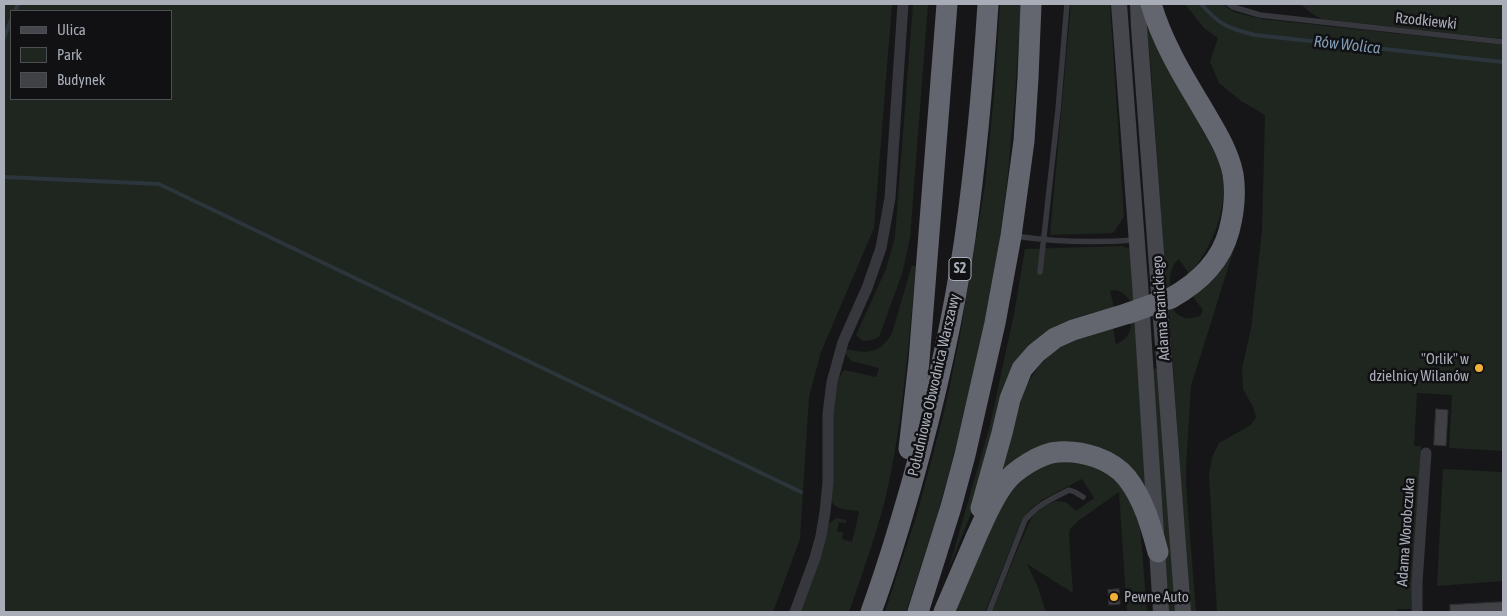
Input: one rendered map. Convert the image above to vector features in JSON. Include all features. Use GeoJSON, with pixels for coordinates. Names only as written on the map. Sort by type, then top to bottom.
{"type":"FeatureCollection","features":[{"type":"Feature","properties":{"kind":"highway"},"geometry":{"type":"LineString","coordinates":[[899,528],[919,361],[947,4]]}},
{"type":"Feature","properties":{"kind":"highway","name":"Południowa Obwodnica Warszawy"},"geometry":{"type":"LineString","coordinates":[[870,612],[899,528],[922,446],[959,275],[979,123],[988,4]]}},
{"type":"Feature","properties":{"kind":"highway"},"geometry":{"type":"LineString","coordinates":[[918,612],[943,536],[965,455],[995,323],[1011,236],[1024,141],[1031,4]]}},
{"type":"Feature","properties":{"kind":"highway"},"geometry":{"type":"LineString","coordinates":[[966,561],[1010,398],[1022,370],[1036,353],[1055,338],[1171,298],[1187,289],[1208,269],[1218,256],[1226,239],[1235,195],[1226,152],[1170,53],[1151,4]]}},
{"type":"Feature","properties":{"kind":"highway"},"geometry":{"type":"LineString","coordinates":[[944,612],[992,503],[1004,483],[1019,469],[1037,459],[1057,452],[1078,453],[1098,457],[1114,466],[1126,477],[1136,490],[1146,511],[1158,552]]}},
{"type":"Feature","properties":{"kind":"main road","name":"Adama Branickiego"},"geometry":{"type":"LineString","coordinates":[[1119,4],[1137,240],[1161,612]]}},
{"type":"Feature","properties":{"kind":"main road","name":"Adama Branickiego"},"geometry":{"type":"LineString","coordinates":[[1138,4],[1183,612]]}},
{"type":"Feature","properties":{"kind":"street"},"geometry":{"type":"LineString","coordinates":[[795,612],[815,558],[825,512],[828,482],[828,414],[832,382],[843,342],[874,270],[887,221],[902,4]]}},
{"type":"Feature","properties":{"kind":"street","name":"Adama Worobczuka"},"geometry":{"type":"LineString","coordinates":[[1417,612],[1417,582],[1426,453]]}},
{"type":"Feature","properties":{"kind":"lane"},"geometry":{"type":"LineString","coordinates":[[1040,272],[1068,4]]}},
{"type":"Feature","properties":{"kind":"lane","name":"Rzodkiewki"},"geometry":{"type":"LineString","coordinates":[[1229,4],[1260,15],[1503,42]]}},
{"type":"Feature","properties":{"kind":"lane"},"geometry":{"type":"LineString","coordinates":[[1011,236],[1043,241],[1092,243],[1137,240]]}},
{"type":"Feature","properties":{"kind":"lane"},"geometry":{"type":"LineString","coordinates":[[989,612],[1025,520],[1031,512],[1046,501],[1069,490],[1083,497]]}},
{"type":"Feature","properties":{"kind":"green space"},"geometry":{"type":"Polygon","coordinates":[[[4,4],[892,4],[874,228],[821,352],[809,397],[800,539],[773,612],[4,612],[4,4]]]}},
{"type":"Feature","properties":{"kind":"green space"},"geometry":{"type":"Polygon","coordinates":[[[913,4],[928,4],[910,238],[902,274],[879,337],[863,341],[856,335],[886,269],[895,237],[913,4]]]}},
{"type":"Feature","properties":{"kind":"green space"},"geometry":{"type":"Polygon","coordinates":[[[1000,4],[1021,4],[1008,174],[997,261],[971,393],[935,523],[906,612],[885,612],[917,514],[947,400],[960,335],[985,185],[994,95],[1000,4]]]}},
{"type":"Feature","properties":{"kind":"green space"},"geometry":{"type":"Polygon","coordinates":[[[1071,4],[1110,4],[1124,217],[1113,233],[1050,235],[1071,4]]]}},
{"type":"Feature","properties":{"kind":"green space"},"geometry":{"type":"Polygon","coordinates":[[[1185,4],[1222,4],[1234,12],[1262,19],[1503,45],[1503,451],[1449,448],[1452,395],[1417,393],[1414,446],[1421,446],[1411,609],[1397,609],[1396,612],[1217,612],[1209,475],[1212,457],[1219,443],[1251,425],[1256,417],[1243,389],[1242,368],[1251,329],[1262,231],[1265,115],[1241,101],[1219,83],[1210,62],[1218,38],[1204,28],[1185,4]]]}},
{"type":"Feature","properties":{"kind":"green space"},"geometry":{"type":"Polygon","coordinates":[[[1503,4],[1503,39],[1322,19],[1312,14],[1302,5],[1503,4]]]}},
{"type":"Feature","properties":{"kind":"green space"},"geometry":{"type":"Polygon","coordinates":[[[1146,20],[1164,59],[1215,154],[1223,179],[1222,209],[1213,237],[1206,251],[1189,274],[1179,259],[1171,272],[1170,287],[1166,289],[1151,71],[1146,20]]]}},
{"type":"Feature","properties":{"kind":"green space"},"geometry":{"type":"Polygon","coordinates":[[[1122,246],[1130,249],[1135,301],[1131,302],[1119,291],[1110,291],[1114,307],[1062,323],[1041,336],[1020,357],[970,516],[948,571],[990,425],[1014,314],[1025,249],[1122,246]]]}},
{"type":"Feature","properties":{"kind":"green space"},"geometry":{"type":"Polygon","coordinates":[[[1235,246],[1191,386],[1186,485],[1196,612],[1190,612],[1169,310],[1172,308],[1184,318],[1200,316],[1203,310],[1193,297],[1218,273],[1235,246]]]}},
{"type":"Feature","properties":{"kind":"green space"},"geometry":{"type":"Polygon","coordinates":[[[912,265],[916,267],[901,413],[885,500],[873,542],[849,612],[800,612],[829,523],[837,518],[846,520],[846,523],[839,522],[837,531],[843,533],[842,539],[852,542],[859,513],[858,511],[839,508],[831,500],[833,410],[840,378],[845,370],[876,377],[879,368],[851,361],[845,353],[846,349],[860,352],[872,351],[878,349],[887,340],[892,333],[912,265]]]}},
{"type":"Feature","properties":{"kind":"green space"},"geometry":{"type":"Polygon","coordinates":[[[1136,321],[1146,492],[1084,447],[998,481],[1012,424],[1027,385],[1037,369],[1050,355],[1066,344],[1113,327],[1116,345],[1127,336],[1130,331],[1131,322],[1136,321]]]}},
{"type":"Feature","properties":{"kind":"green space"},"geometry":{"type":"Polygon","coordinates":[[[1158,368],[1175,612],[1168,612],[1153,369],[1158,368]]]}},
{"type":"Feature","properties":{"kind":"green space"},"geometry":{"type":"Polygon","coordinates":[[[1051,461],[1078,461],[1105,471],[1127,490],[1140,524],[1147,612],[1127,612],[1119,492],[1078,521],[1070,529],[1073,593],[1027,564],[1038,587],[1046,612],[992,612],[1033,515],[1056,501],[1066,502],[1076,511],[1094,498],[1082,479],[1042,500],[1029,510],[1021,522],[985,612],[954,612],[1013,482],[1051,461]]]}},
{"type":"Feature","properties":{"kind":"green space"},"geometry":{"type":"Polygon","coordinates":[[[1443,469],[1503,472],[1503,581],[1437,586],[1443,469]]]}},
{"type":"Feature","properties":{"kind":"building"},"geometry":{"type":"Polygon","coordinates":[[[1436,409],[1448,410],[1446,446],[1434,445],[1436,409]]]}},
{"type":"Feature","properties":{"kind":"building"},"geometry":{"type":"Polygon","coordinates":[[[1119,589],[1120,604],[1109,605],[1108,590],[1119,589]]]}},
{"type":"Feature","properties":{"kind":"building"},"geometry":{"type":"Polygon","coordinates":[[[1503,602],[1503,612],[1450,612],[1450,605],[1503,602]]]}},
{"type":"Feature","properties":{"kind":"waterway"},"geometry":{"type":"LineString","coordinates":[[15,10],[18,4]]}},
{"type":"Feature","properties":{"kind":"waterway","name":"Rów Wolica"},"geometry":{"type":"LineString","coordinates":[[1201,4],[1225,25],[1255,35],[1503,62]]}},
{"type":"Feature","properties":{"kind":"waterway"},"geometry":{"type":"LineString","coordinates":[[4,38],[10,23]]}},
{"type":"Feature","properties":{"kind":"waterway"},"geometry":{"type":"LineString","coordinates":[[4,177],[159,184],[801,492]]}},
{"type":"Feature","properties":{"kind":"place","name":"\"Orlik\" w dzielnicy Wilanów"},"geometry":{"type":"Point","coordinates":[1479,368]}},
{"type":"Feature","properties":{"kind":"place","name":"Pewne Auto"},"geometry":{"type":"Point","coordinates":[1114,597]}}]}
